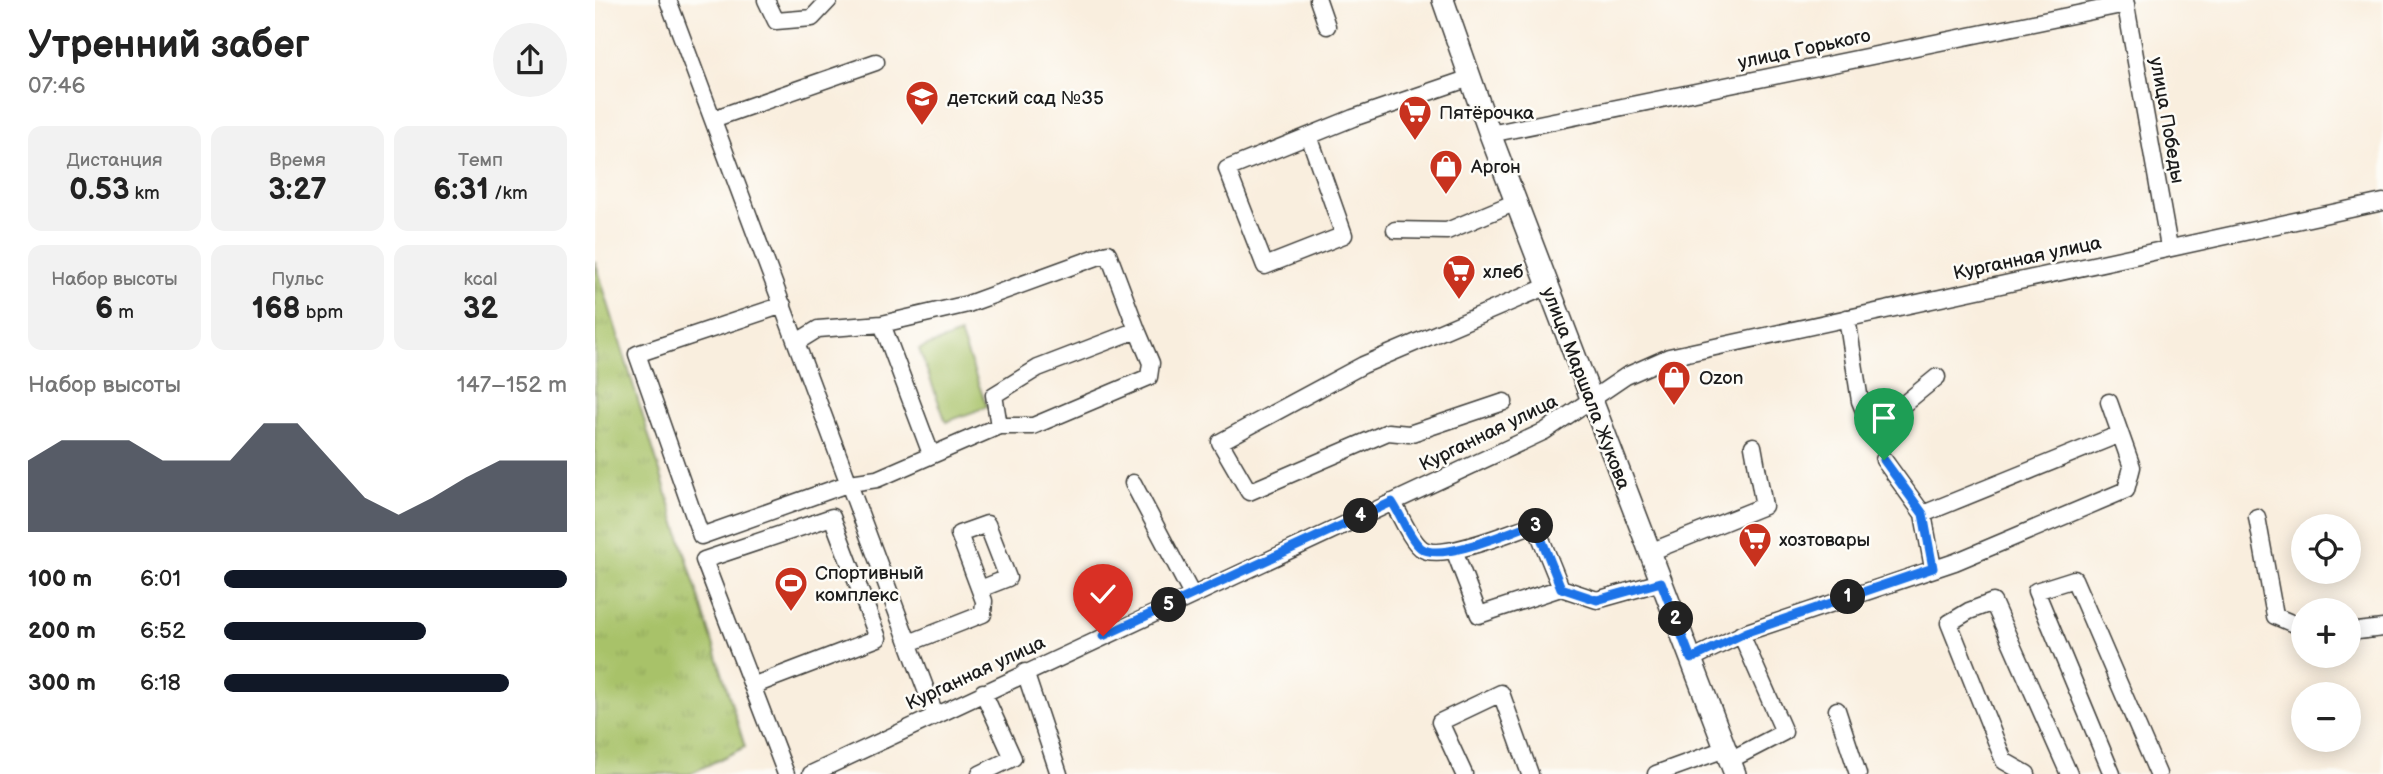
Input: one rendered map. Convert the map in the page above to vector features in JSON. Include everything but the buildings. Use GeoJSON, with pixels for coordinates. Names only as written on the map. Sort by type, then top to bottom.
{"type":"FeatureCollection","features":[{"type":"Feature","properties":{"kind":"main road","name":"улица Маршала Жукова"},"geometry":{"type":"LineString","coordinates":[[1443,0],[1490,134],[1730,761]]}},
{"type":"Feature","properties":{"kind":"street"},"geometry":{"type":"LineString","coordinates":[[668,0],[935,714]]}},
{"type":"Feature","properties":{"kind":"street"},"geometry":{"type":"LineString","coordinates":[[767,0],[776,21],[812,18],[829,0]]}},
{"type":"Feature","properties":{"kind":"street"},"geometry":{"type":"LineString","coordinates":[[1318,0],[1327,26]]}},
{"type":"Feature","properties":{"kind":"street","name":"улица Горького"},"geometry":{"type":"LineString","coordinates":[[1490,134],[2125,2]]}},
{"type":"Feature","properties":{"kind":"street","name":"улица Победы"},"geometry":{"type":"LineString","coordinates":[[2125,2],[2169,247]]}},
{"type":"Feature","properties":{"kind":"street"},"geometry":{"type":"LineString","coordinates":[[713,119],[876,62]]}},
{"type":"Feature","properties":{"kind":"street"},"geometry":{"type":"LineString","coordinates":[[1310,136],[1345,235],[1265,266],[1227,169],[1310,136],[1471,78]]}},
{"type":"Feature","properties":{"kind":"street"},"geometry":{"type":"LineString","coordinates":[[1395,230],[1447,231],[1516,202]]}},
{"type":"Feature","properties":{"kind":"street","name":"Курганная улица"},"geometry":{"type":"LineString","coordinates":[[811,774],[1545,431],[1626,376],[1669,357],[2383,202]]}},
{"type":"Feature","properties":{"kind":"street"},"geometry":{"type":"LineString","coordinates":[[783,305],[637,355],[701,536],[850,483],[877,479],[999,426],[1033,426],[1149,377],[1151,363],[1108,253],[968,304],[882,324],[818,329],[797,342]]}},
{"type":"Feature","properties":{"kind":"street"},"geometry":{"type":"LineString","coordinates":[[1504,402],[1409,434],[1388,432],[1249,492],[1220,442],[1363,365],[1548,286]]}},
{"type":"Feature","properties":{"kind":"street"},"geometry":{"type":"LineString","coordinates":[[1847,318],[1860,401],[1872,430],[1937,377]]}},
{"type":"Feature","properties":{"kind":"street"},"geometry":{"type":"LineString","coordinates":[[882,324],[931,454]]}},
{"type":"Feature","properties":{"kind":"street"},"geometry":{"type":"LineString","coordinates":[[999,426],[994,395],[1038,368],[1137,330]]}},
{"type":"Feature","properties":{"kind":"street"},"geometry":{"type":"LineString","coordinates":[[1691,659],[1741,634],[1955,562],[2126,490],[2132,467],[2109,402]]}},
{"type":"Feature","properties":{"kind":"street"},"geometry":{"type":"LineString","coordinates":[[1923,514],[2120,434]]}},
{"type":"Feature","properties":{"kind":"street"},"geometry":{"type":"LineString","coordinates":[[1650,552],[1764,506],[1753,446]]}},
{"type":"Feature","properties":{"kind":"street"},"geometry":{"type":"LineString","coordinates":[[1884,460],[1923,514],[1933,568]]}},
{"type":"Feature","properties":{"kind":"street"},"geometry":{"type":"LineString","coordinates":[[1133,483],[1192,595]]}},
{"type":"Feature","properties":{"kind":"street"},"geometry":{"type":"LineString","coordinates":[[1392,502],[1419,546],[1430,552],[1454,550],[1535,523],[1561,588]]}},
{"type":"Feature","properties":{"kind":"street"},"geometry":{"type":"LineString","coordinates":[[752,686],[878,638],[832,517],[703,560],[786,774]]}},
{"type":"Feature","properties":{"kind":"street"},"geometry":{"type":"LineString","coordinates":[[2257,517],[2275,616],[2291,623]]}},
{"type":"Feature","properties":{"kind":"street"},"geometry":{"type":"LineString","coordinates":[[1454,550],[1479,615],[1561,588],[1597,600],[1661,582]]}},
{"type":"Feature","properties":{"kind":"street"},"geometry":{"type":"LineString","coordinates":[[2112,774],[2036,591],[2074,579],[2158,774]]}},
{"type":"Feature","properties":{"kind":"street"},"geometry":{"type":"LineString","coordinates":[[909,643],[983,614],[984,601],[980,589]]}},
{"type":"Feature","properties":{"kind":"street"},"geometry":{"type":"LineString","coordinates":[[2027,774],[2004,761],[1949,623],[1969,611],[1993,602],[2069,774]]}},
{"type":"Feature","properties":{"kind":"street"},"geometry":{"type":"LineString","coordinates":[[2361,631],[2383,628]]}},
{"type":"Feature","properties":{"kind":"street"},"geometry":{"type":"LineString","coordinates":[[1655,774],[1730,761],[1784,732],[1741,634]]}},
{"type":"Feature","properties":{"kind":"street"},"geometry":{"type":"LineString","coordinates":[[1025,672],[1059,774]]}},
{"type":"Feature","properties":{"kind":"street"},"geometry":{"type":"LineString","coordinates":[[981,774],[1013,758],[983,692]]}},
{"type":"Feature","properties":{"kind":"street"},"geometry":{"type":"LineString","coordinates":[[1464,774],[1440,722],[1501,694],[1530,774]]}},
{"type":"Feature","properties":{"kind":"street"},"geometry":{"type":"LineString","coordinates":[[1837,710],[1858,774]]}},
{"type":"Feature","properties":{"kind":"green space"},"geometry":{"type":"Polygon","coordinates":[[[595,261],[745,747],[690,774],[595,774],[595,261]]]}},
{"type":"Feature","properties":{"kind":"green space"},"geometry":{"type":"Polygon","coordinates":[[[960,334],[987,407],[946,422],[919,349],[960,334]]]}},
{"type":"Feature","properties":{"kind":"place","name":"детский сад №35"},"geometry":{"type":"Point","coordinates":[922,127]}},
{"type":"Feature","properties":{"kind":"place","name":"Пятёрочка"},"geometry":{"type":"Point","coordinates":[1415,142]}},
{"type":"Feature","properties":{"kind":"place","name":"Аргон"},"geometry":{"type":"Point","coordinates":[1446,196]}},
{"type":"Feature","properties":{"kind":"place","name":"хлеб"},"geometry":{"type":"Point","coordinates":[1459,301]}},
{"type":"Feature","properties":{"kind":"place","name":"Ozon"},"geometry":{"type":"Point","coordinates":[1674,407]}},
{"type":"Feature","properties":{"kind":"place","name":"хозтовары"},"geometry":{"type":"Point","coordinates":[1755,569]}},
{"type":"Feature","properties":{"kind":"place","name":"Спортивный комплекс"},"geometry":{"type":"Point","coordinates":[791,613]}},
{"type":"Feature","properties":{"kind":"route"},"geometry":{"type":"LineString","coordinates":[[1103,636],[1392,502],[1419,546],[1430,552],[1454,550],[1535,523],[1561,588],[1597,600],[1661,582],[1691,659],[1747,632],[1933,568],[1923,514],[1884,460]]}}]}
